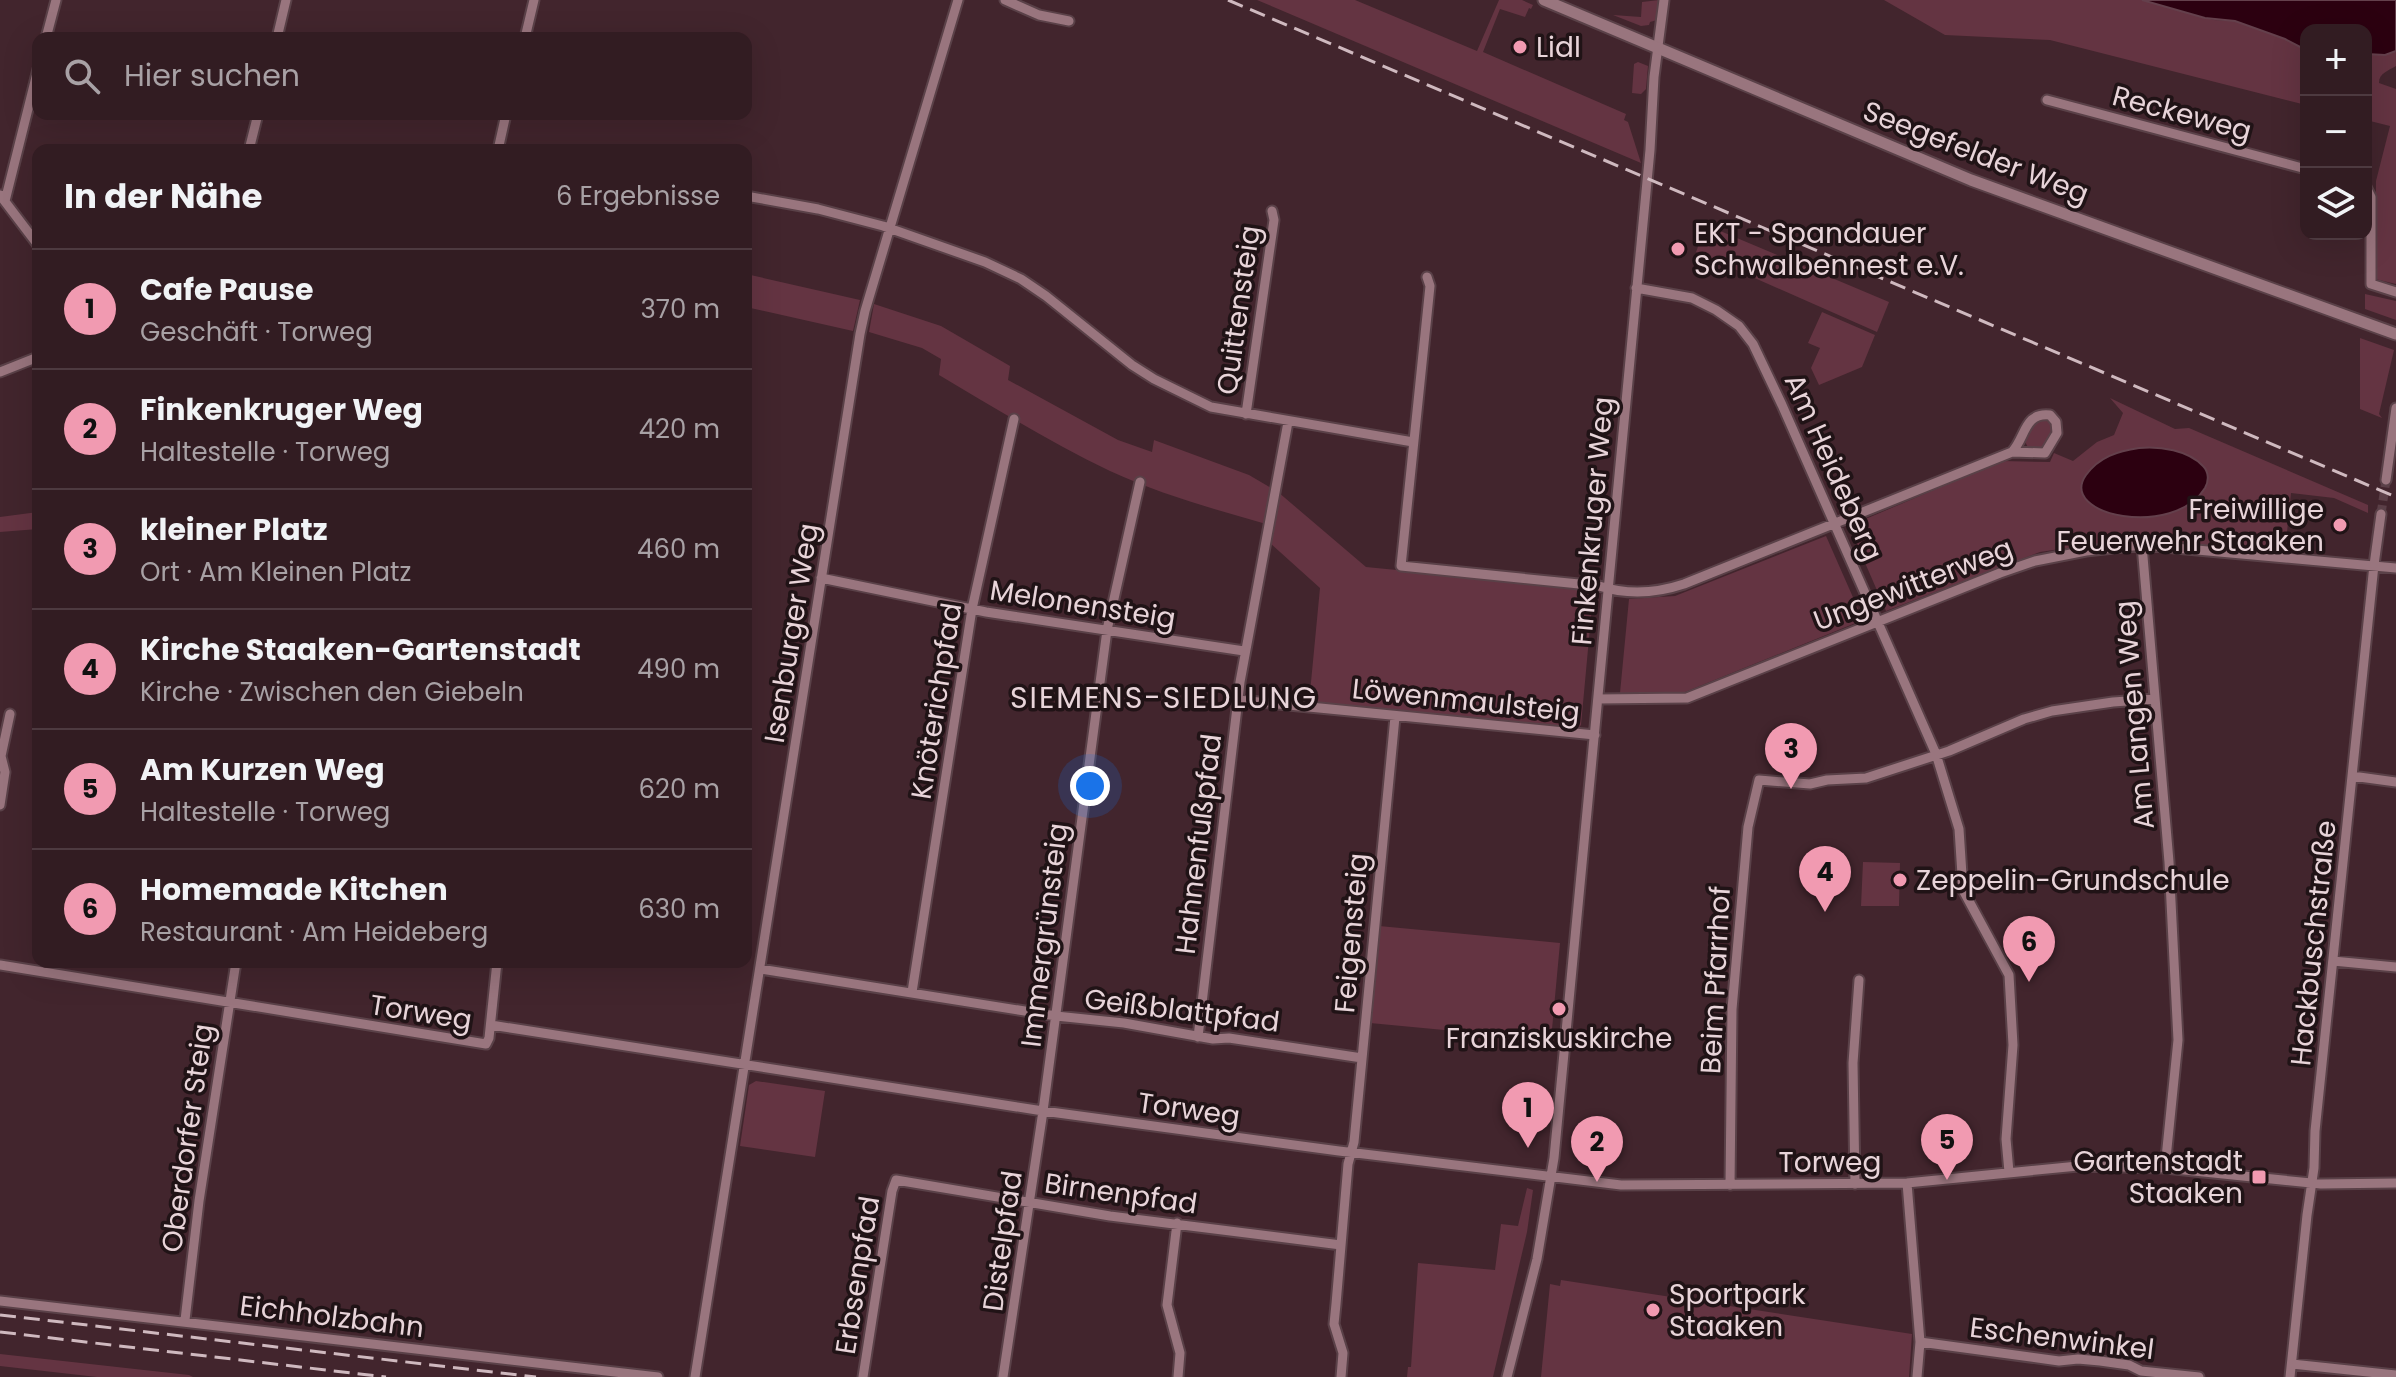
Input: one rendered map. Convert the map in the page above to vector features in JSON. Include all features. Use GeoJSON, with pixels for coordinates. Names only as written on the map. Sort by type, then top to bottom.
{"type":"FeatureCollection","features":[{"type":"Feature","properties":{"kind":"street"},"geometry":{"type":"LineString","coordinates":[[48,32],[56,0]]}},
{"type":"Feature","properties":{"kind":"street"},"geometry":{"type":"LineString","coordinates":[[278,32],[286,0]]}},
{"type":"Feature","properties":{"kind":"street"},"geometry":{"type":"LineString","coordinates":[[526,32],[534,0]]}},
{"type":"Feature","properties":{"kind":"street","name":"Isenburger Weg"},"geometry":{"type":"LineString","coordinates":[[695,1377],[860,334],[958,0]]}},
{"type":"Feature","properties":{"kind":"street"},"geometry":{"type":"LineString","coordinates":[[1005,0],[1039,15],[1069,21]]}},
{"type":"Feature","properties":{"kind":"street","name":"Seegefelder Weg"},"geometry":{"type":"LineString","coordinates":[[1544,0],[1971,180],[2396,334]]}},
{"type":"Feature","properties":{"kind":"street","name":"Finkenkruger Weg"},"geometry":{"type":"LineString","coordinates":[[1507,1377],[1537,1259],[1551,1178],[1664,0]]}},
{"type":"Feature","properties":{"kind":"street"},"geometry":{"type":"LineString","coordinates":[[32,90],[2,198],[32,237]]}},
{"type":"Feature","properties":{"kind":"street","name":"Reckeweg"},"geometry":{"type":"LineString","coordinates":[[2047,100],[2302,168]]}},
{"type":"Feature","properties":{"kind":"street"},"geometry":{"type":"LineString","coordinates":[[250,144],[256,120]]}},
{"type":"Feature","properties":{"kind":"street"},"geometry":{"type":"LineString","coordinates":[[499,144],[505,120]]}},
{"type":"Feature","properties":{"kind":"street"},"geometry":{"type":"LineString","coordinates":[[752,197],[818,209],[890,228],[985,262],[1021,279],[1132,365],[1211,407],[1413,442]]}},
{"type":"Feature","properties":{"kind":"street","name":"Quittensteig"},"geometry":{"type":"LineString","coordinates":[[1246,414],[1274,220],[1272,211]]}},
{"type":"Feature","properties":{"kind":"street"},"geometry":{"type":"LineString","coordinates":[[2371,240],[2371,284],[2396,292]]}},
{"type":"Feature","properties":{"kind":"street"},"geometry":{"type":"LineString","coordinates":[[1427,277],[1430,286],[1401,566],[1608,589],[1649,592],[1671,588],[2012,452],[2045,453],[2057,433],[2056,422],[2050,415],[2033,417],[2012,452]]}},
{"type":"Feature","properties":{"kind":"street","name":"Am Heideberg"},"geometry":{"type":"LineString","coordinates":[[1636,288],[1692,298],[1716,310],[1739,326],[1761,359],[1936,754],[1959,829],[1963,890],[2009,975],[2013,1045],[2006,1139],[2009,1172]]}},
{"type":"Feature","properties":{"kind":"street"},"geometry":{"type":"LineString","coordinates":[[0,372],[32,359]]}},
{"type":"Feature","properties":{"kind":"street"},"geometry":{"type":"LineString","coordinates":[[2386,480],[2396,408]]}},
{"type":"Feature","properties":{"kind":"street","name":"Knöterichpfad"},"geometry":{"type":"LineString","coordinates":[[912,992],[972,609],[1014,419]]}},
{"type":"Feature","properties":{"kind":"street","name":"Hahnenfußpfad"},"geometry":{"type":"LineString","coordinates":[[1198,1037],[1244,651],[1288,422]]}},
{"type":"Feature","properties":{"kind":"street","name":"Immergrünsteig"},"geometry":{"type":"LineString","coordinates":[[1043,1111],[1107,630],[1140,482]]}},
{"type":"Feature","properties":{"kind":"street","name":"Hackbuschstraße"},"geometry":{"type":"LineString","coordinates":[[2290,1377],[2381,514]]}},
{"type":"Feature","properties":{"kind":"street","name":"Ungewitterweg"},"geometry":{"type":"LineString","coordinates":[[1598,699],[1687,698],[2035,561],[2086,551],[2142,545],[2396,568]]}},
{"type":"Feature","properties":{"kind":"street","name":"Am Langen Weg"},"geometry":{"type":"LineString","coordinates":[[2142,545],[2170,875],[2178,1040],[2165,1168]]}},
{"type":"Feature","properties":{"kind":"street","name":"Melonensteig"},"geometry":{"type":"LineString","coordinates":[[821,578],[972,609],[1244,651]]}},
{"type":"Feature","properties":{"kind":"street"},"geometry":{"type":"LineString","coordinates":[[1936,754],[2052,711],[2155,699]]}},
{"type":"Feature","properties":{"kind":"street","name":"Löwenmaulsteig"},"geometry":{"type":"LineString","coordinates":[[1238,700],[1595,735]]}},
{"type":"Feature","properties":{"kind":"street"},"geometry":{"type":"LineString","coordinates":[[0,805],[5,772],[0,756],[10,714]]}},
{"type":"Feature","properties":{"kind":"street","name":"Feigensteig"},"geometry":{"type":"LineString","coordinates":[[1341,1377],[1343,1353],[1334,1324],[1395,717]]}},
{"type":"Feature","properties":{"kind":"street","name":"Beim Pfarrhof"},"geometry":{"type":"LineString","coordinates":[[1730,1185],[1732,1009],[1748,827],[1759,780],[1810,784],[1866,778],[1936,754]]}},
{"type":"Feature","properties":{"kind":"street"},"geometry":{"type":"LineString","coordinates":[[2352,776],[2396,782]]}},
{"type":"Feature","properties":{"kind":"street"},"geometry":{"type":"LineString","coordinates":[[2333,961],[2396,967]]}},
{"type":"Feature","properties":{"kind":"street","name":"Torweg"},"geometry":{"type":"LineString","coordinates":[[0,965],[486,1044],[491,1025],[1043,1111],[1351,1153],[1621,1185],[1907,1183],[2078,1166],[2165,1168],[2312,1183],[2396,1183]]}},
{"type":"Feature","properties":{"kind":"street","name":"Oberdorfer Steig"},"geometry":{"type":"LineString","coordinates":[[185,1320],[199,1201],[235,968]]}},
{"type":"Feature","properties":{"kind":"street"},"geometry":{"type":"LineString","coordinates":[[491,1025],[496,968]]}},
{"type":"Feature","properties":{"kind":"street","name":"Geißblattpfad"},"geometry":{"type":"LineString","coordinates":[[760,969],[1056,1016],[1124,1023],[1198,1037],[1229,1038],[1362,1058]]}},
{"type":"Feature","properties":{"kind":"street"},"geometry":{"type":"LineString","coordinates":[[1855,1184],[1853,1063],[1859,980]]}},
{"type":"Feature","properties":{"kind":"street","name":"Distelpfad"},"geometry":{"type":"LineString","coordinates":[[1003,1377],[1043,1111]]}},
{"type":"Feature","properties":{"kind":"street","name":"Birnenpfad"},"geometry":{"type":"LineString","coordinates":[[896,1180],[1030,1204],[1341,1245]]}},
{"type":"Feature","properties":{"kind":"street","name":"Erbsenpfad"},"geometry":{"type":"LineString","coordinates":[[863,1377],[896,1180]]}},
{"type":"Feature","properties":{"kind":"street"},"geometry":{"type":"LineString","coordinates":[[1907,1183],[1920,1342],[1917,1377]]}},
{"type":"Feature","properties":{"kind":"street"},"geometry":{"type":"LineString","coordinates":[[1177,1223],[1167,1305],[1180,1353],[1178,1377]]}},
{"type":"Feature","properties":{"kind":"street","name":"Eichholzbahn"},"geometry":{"type":"LineString","coordinates":[[0,1301],[658,1377]]}},
{"type":"Feature","properties":{"kind":"street","name":"Eschenwinkel"},"geometry":{"type":"LineString","coordinates":[[1920,1342],[2059,1361],[2078,1359],[2129,1365],[2141,1371],[2199,1377]]}},
{"type":"Feature","properties":{"kind":"street"},"geometry":{"type":"LineString","coordinates":[[2292,1364],[2396,1375]]}},
{"type":"Feature","properties":{"kind":"shaded area"},"geometry":{"type":"Polygon","coordinates":[[[1257,0],[1355,0],[1477,51],[1499,0],[1522,0],[1533,5],[1525,17],[1500,9],[1483,52],[1626,114],[1624,120],[1628,122],[1641,163],[1257,0]]]}},
{"type":"Feature","properties":{"kind":"shaded area"},"geometry":{"type":"Polygon","coordinates":[[[1659,0],[1657,20],[1649,25],[1641,26],[1613,15],[1641,17],[1642,2],[1659,0]]]}},
{"type":"Feature","properties":{"kind":"shaded area"},"geometry":{"type":"Polygon","coordinates":[[[1884,0],[2142,0],[2214,20],[2235,21],[2300,47],[2300,103],[2050,40],[1945,35],[1884,0]]]}},
{"type":"Feature","properties":{"kind":"shaded area"},"geometry":{"type":"Polygon","coordinates":[[[2142,0],[2396,0],[2396,51],[2385,55],[2372,54],[2372,24],[2300,24],[2300,47],[2235,21],[2205,18],[2142,0]]]}},
{"type":"Feature","properties":{"kind":"shaded area"},"geometry":{"type":"Polygon","coordinates":[[[2396,51],[2396,66],[2382,75],[2379,83],[2396,89],[2396,284],[2375,279],[2376,181],[2390,126],[2372,122],[2372,54],[2385,55],[2396,51]]]}},
{"type":"Feature","properties":{"kind":"shaded area"},"geometry":{"type":"Polygon","coordinates":[[[1638,62],[1648,66],[1646,89],[1641,94],[1632,93],[1634,64],[1638,62]]]}},
{"type":"Feature","properties":{"kind":"shaded area"},"geometry":{"type":"Polygon","coordinates":[[[1706,225],[1889,302],[1877,332],[1696,252],[1706,225]]]}},
{"type":"Feature","properties":{"kind":"shaded area"},"geometry":{"type":"Polygon","coordinates":[[[752,275],[860,300],[853,331],[752,308],[752,275]]]}},
{"type":"Feature","properties":{"kind":"shaded area"},"geometry":{"type":"Polygon","coordinates":[[[2365,294],[2396,301],[2396,320],[2365,309],[2365,294]]]}},
{"type":"Feature","properties":{"kind":"shaded area"},"geometry":{"type":"Polygon","coordinates":[[[874,304],[941,326],[1010,366],[1008,380],[1118,440],[1152,452],[1154,440],[1249,475],[1273,489],[1266,524],[1148,487],[1045,437],[939,375],[941,359],[922,348],[869,332],[874,304]]]}},
{"type":"Feature","properties":{"kind":"shaded area"},"geometry":{"type":"Polygon","coordinates":[[[1822,312],[1875,335],[1862,367],[1819,385],[1811,368],[1820,348],[1808,343],[1822,312]]]}},
{"type":"Feature","properties":{"kind":"shaded area"},"geometry":{"type":"Polygon","coordinates":[[[2360,338],[2394,350],[2379,414],[2382,418],[2360,409],[2360,338]]]}},
{"type":"Feature","properties":{"kind":"shaded area"},"geometry":{"type":"Polygon","coordinates":[[[2110,398],[2175,429],[2189,428],[2368,505],[2368,513],[2334,498],[2291,493],[2285,552],[2145,541],[2087,545],[2040,552],[1886,611],[1849,526],[2002,461],[2050,462],[2054,453],[2073,461],[2097,442],[2114,435],[2123,413],[2110,398]]]}},
{"type":"Feature","properties":{"kind":"shaded area"},"geometry":{"type":"Polygon","coordinates":[[[2047,418],[2053,429],[2046,449],[2029,449],[2024,440],[2031,421],[2047,418]]]}},
{"type":"Feature","properties":{"kind":"shaded area"},"geometry":{"type":"Polygon","coordinates":[[[2139,448],[2165,449],[2190,456],[2206,471],[2208,480],[2205,488],[2190,504],[2169,513],[2146,517],[2103,511],[2088,502],[2082,489],[2091,469],[2110,456],[2139,448]]]}},
{"type":"Feature","properties":{"kind":"shaded area"},"geometry":{"type":"Polygon","coordinates":[[[1278,492],[1366,567],[1589,589],[1593,595],[1581,725],[1576,730],[1309,703],[1320,588],[1269,542],[1278,492]]]}},
{"type":"Feature","properties":{"kind":"shaded area"},"geometry":{"type":"Polygon","coordinates":[[[32,513],[32,529],[0,532],[0,517],[32,513]]]}},
{"type":"Feature","properties":{"kind":"shaded area"},"geometry":{"type":"Polygon","coordinates":[[[1826,536],[1863,620],[1685,692],[1620,693],[1629,599],[1675,596],[1826,536]]]}},
{"type":"Feature","properties":{"kind":"shaded area"},"geometry":{"type":"Polygon","coordinates":[[[1863,862],[1900,863],[1899,906],[1861,906],[1863,862]]]}},
{"type":"Feature","properties":{"kind":"shaded area"},"geometry":{"type":"Polygon","coordinates":[[[1379,926],[1560,943],[1551,1040],[1370,1023],[1379,926]]]}},
{"type":"Feature","properties":{"kind":"shaded area"},"geometry":{"type":"Polygon","coordinates":[[[756,1081],[825,1091],[815,1157],[740,1146],[749,1085],[756,1081]]]}},
{"type":"Feature","properties":{"kind":"shaded area"},"geometry":{"type":"Polygon","coordinates":[[[1527,1188],[1533,1190],[1527,1232],[1493,1377],[1407,1377],[1408,1367],[1411,1367],[1418,1263],[1495,1270],[1501,1224],[1518,1226],[1527,1188]]]}},
{"type":"Feature","properties":{"kind":"shaded area","name":"Sportpark Staaken"},"geometry":{"type":"Polygon","coordinates":[[[1561,1280],[1912,1334],[1909,1377],[1541,1377],[1550,1284],[1560,1286],[1561,1280]]]}},
{"type":"Feature","properties":{"kind":"shaded area"},"geometry":{"type":"Polygon","coordinates":[[[0,1354],[193,1377],[97,1377],[0,1366],[0,1354]]]}},
{"type":"Feature","properties":{"kind":"tunnel"},"geometry":{"type":"LineString","coordinates":[[2381,514],[2386,480]]}},
{"type":"Feature","properties":{"kind":"railway"},"geometry":{"type":"LineString","coordinates":[[1228,0],[2396,497]]}},
{"type":"Feature","properties":{"kind":"railway"},"geometry":{"type":"LineString","coordinates":[[0,1315],[536,1377]]}},
{"type":"Feature","properties":{"kind":"railway"},"geometry":{"type":"LineString","coordinates":[[0,1332],[386,1377]]}},
{"type":"Feature","properties":{"kind":"place","name":"Lidl"},"geometry":{"type":"Point","coordinates":[1520,47]}},
{"type":"Feature","properties":{"kind":"place","name":"EKT - Spandauer Schwalbennest e.V."},"geometry":{"type":"Point","coordinates":[1678,249]}},
{"type":"Feature","properties":{"kind":"place","name":"Freiwillige Feuerwehr Staaken"},"geometry":{"type":"Point","coordinates":[2340,525]}},
{"type":"Feature","properties":{"kind":"place","name":"kleiner Platz"},"geometry":{"type":"Point","coordinates":[1791,789]}},
{"type":"Feature","properties":{"kind":"place","name":"Zeppelin-Grundschule"},"geometry":{"type":"Point","coordinates":[1900,880]}},
{"type":"Feature","properties":{"kind":"place","name":"Kirche Staaken-Gartenstadt"},"geometry":{"type":"Point","coordinates":[1825,912]}},
{"type":"Feature","properties":{"kind":"place","name":"Homemade Kitchen"},"geometry":{"type":"Point","coordinates":[2029,982]}},
{"type":"Feature","properties":{"kind":"place","name":"Franziskuskirche"},"geometry":{"type":"Point","coordinates":[1559,1009]}},
{"type":"Feature","properties":{"kind":"place","name":"Cafe Pause"},"geometry":{"type":"Point","coordinates":[1528,1148]}},
{"type":"Feature","properties":{"kind":"place","name":"Gartenstadt Staaken"},"geometry":{"type":"Point","coordinates":[2259,1177]}},
{"type":"Feature","properties":{"kind":"place","name":"Am Kurzen Weg"},"geometry":{"type":"Point","coordinates":[1947,1180]}},
{"type":"Feature","properties":{"kind":"place","name":"Finkenkruger Weg"},"geometry":{"type":"Point","coordinates":[1597,1182]}},
{"type":"Feature","properties":{"kind":"place","name":"Sportpark Staaken"},"geometry":{"type":"Point","coordinates":[1653,1310]}},
{"type":"Feature","properties":{"kind":"district","name":"SIEMENS-SIEDLUNG"},"geometry":{"type":"Point","coordinates":[1164,698]}}]}
